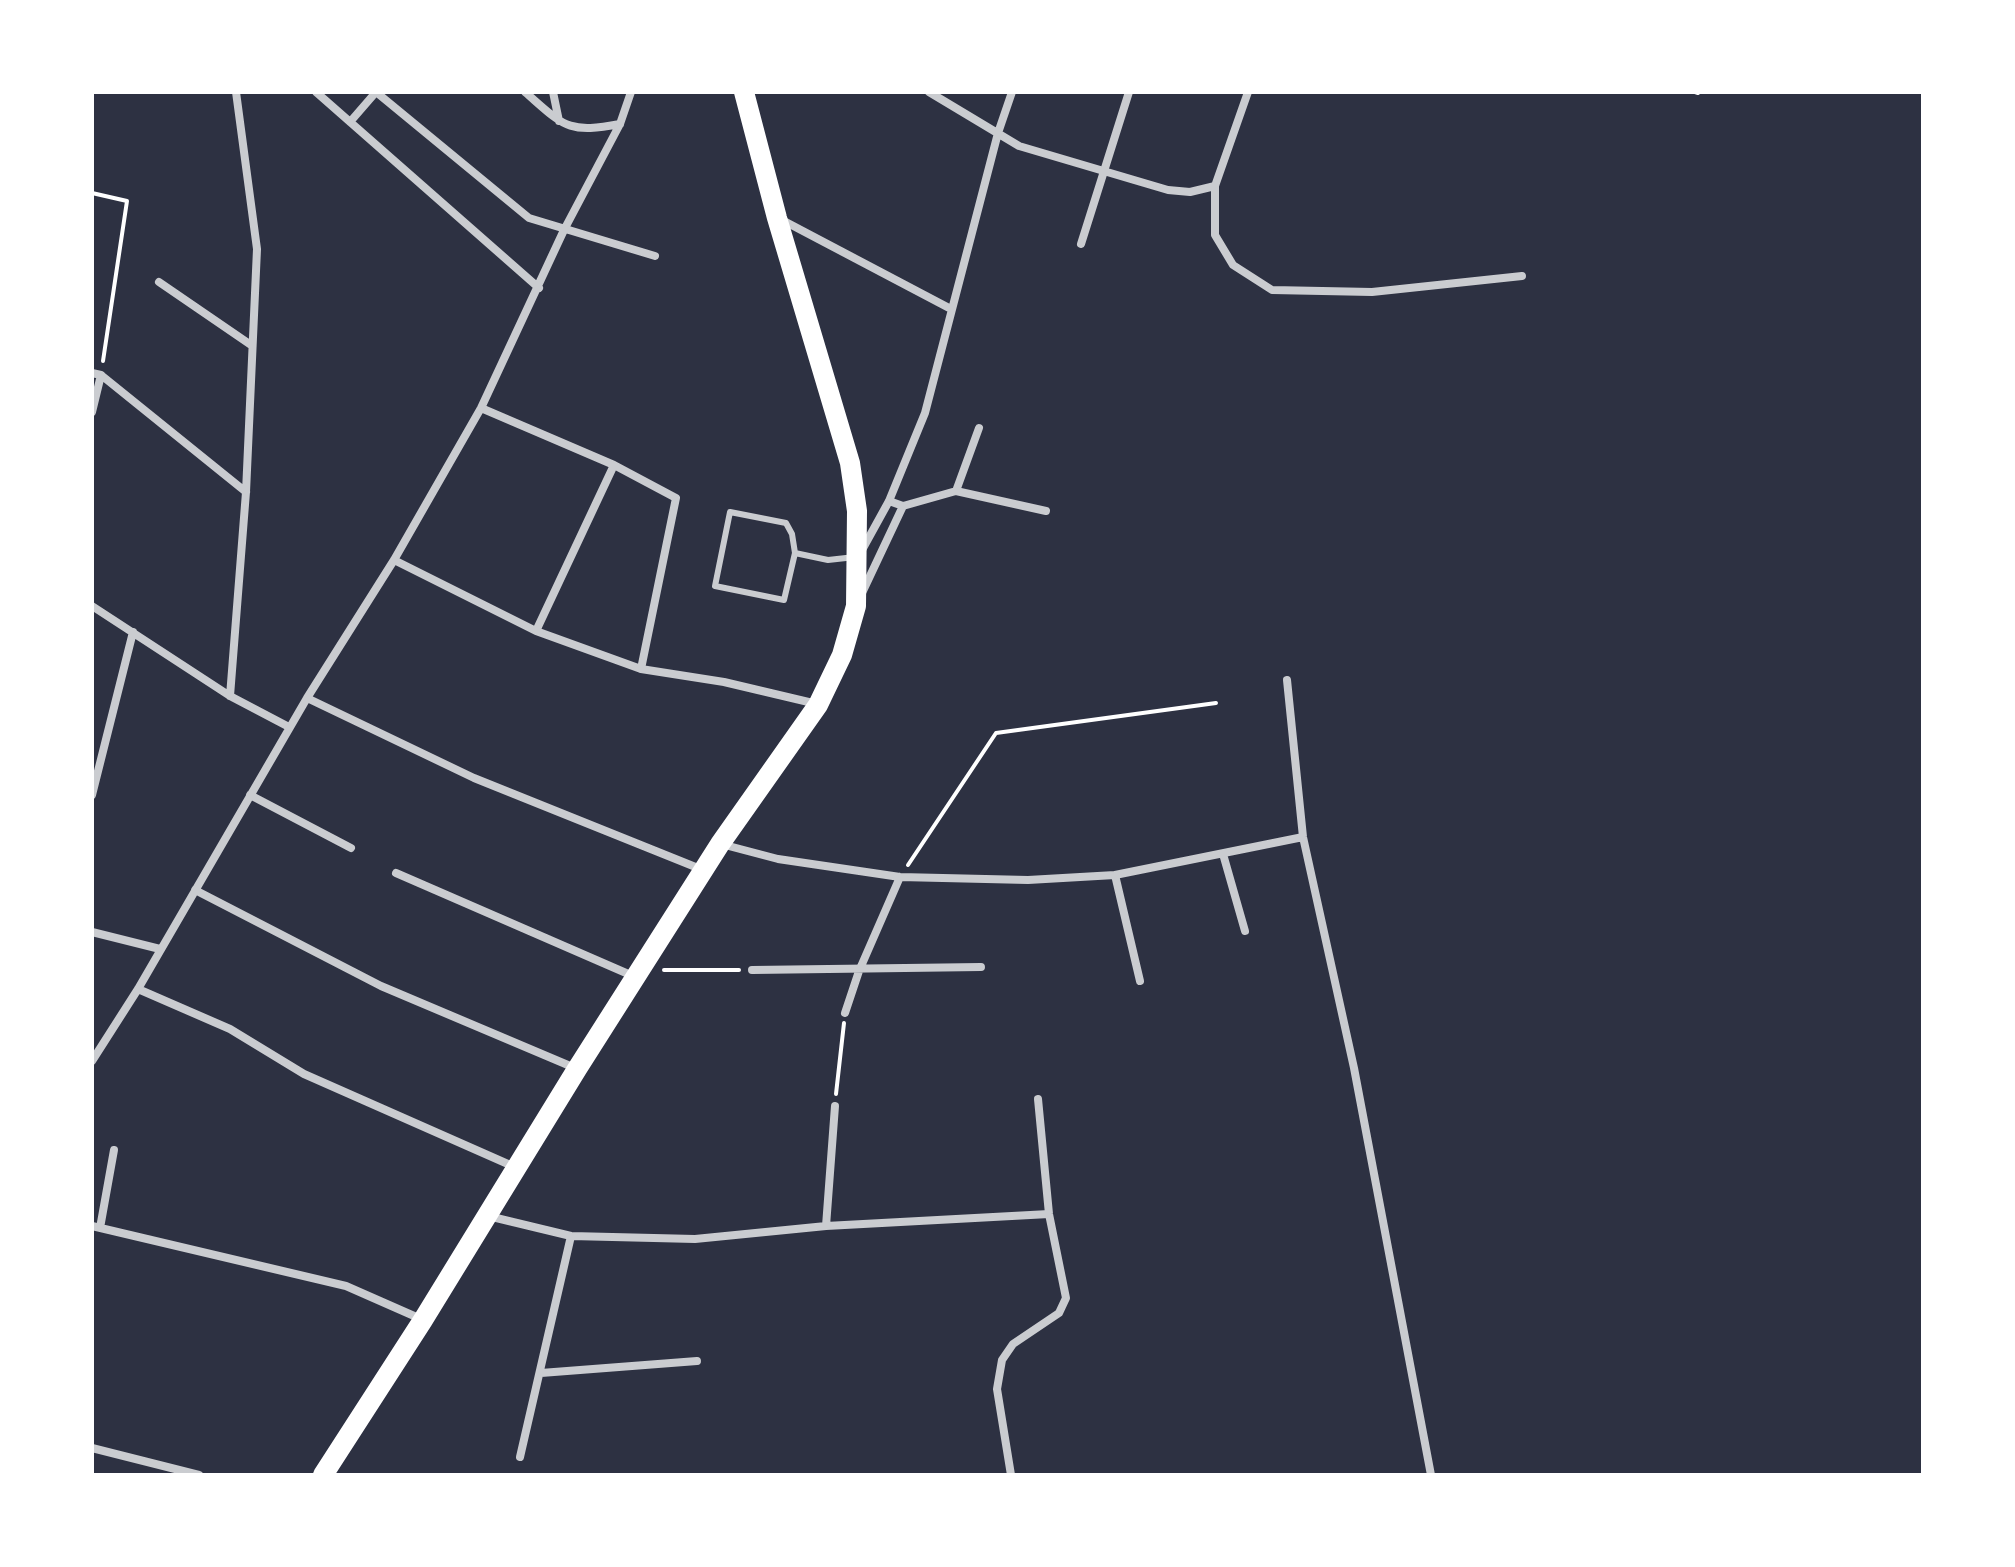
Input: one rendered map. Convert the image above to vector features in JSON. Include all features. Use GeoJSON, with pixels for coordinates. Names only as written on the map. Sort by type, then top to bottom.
{"type":"FeatureCollection","features":[{"type":"Feature","properties":{"kind":"main road"},"geometry":{"type":"LineString","coordinates":[[323,1475],[720,844],[818,705],[842,655],[856,606],[857,511],[850,463],[777,218],[744,92]]}},
{"type":"Feature","properties":{"kind":"street"},"geometry":{"type":"LineString","coordinates":[[230,696],[246,492],[257,249],[236,92]]}},
{"type":"Feature","properties":{"kind":"street"},"geometry":{"type":"LineString","coordinates":[[316,92],[539,288]]}},
{"type":"Feature","properties":{"kind":"street"},"geometry":{"type":"LineString","coordinates":[[350,122],[376,92],[529,218],[655,256]]}},
{"type":"Feature","properties":{"kind":"street"},"geometry":{"type":"LineString","coordinates":[[525,92],[573,129],[591,130],[620,124]]}},
{"type":"Feature","properties":{"kind":"street"},"geometry":{"type":"LineString","coordinates":[[553,92],[560,122]]}},
{"type":"Feature","properties":{"kind":"street"},"geometry":{"type":"LineString","coordinates":[[93,1058],[138,989],[289,727],[394,560],[481,408],[564,230],[620,124],[631,92]]}},
{"type":"Feature","properties":{"kind":"street"},"geometry":{"type":"LineString","coordinates":[[929,92],[1019,146],[1168,190],[1190,192],[1215,186]]}},
{"type":"Feature","properties":{"kind":"street"},"geometry":{"type":"LineString","coordinates":[[858,557],[889,501],[925,413],[998,133],[1012,92]]}},
{"type":"Feature","properties":{"kind":"street"},"geometry":{"type":"LineString","coordinates":[[1081,244],[1129,92]]}},
{"type":"Feature","properties":{"kind":"street"},"geometry":{"type":"LineString","coordinates":[[1248,92],[1215,186],[1215,235],[1233,265],[1272,290],[1372,292],[1522,276]]}},
{"type":"Feature","properties":{"kind":"street"},"geometry":{"type":"LineString","coordinates":[[777,218],[951,309]]}},
{"type":"Feature","properties":{"kind":"street"},"geometry":{"type":"LineString","coordinates":[[159,282],[251,345]]}},
{"type":"Feature","properties":{"kind":"street"},"geometry":{"type":"LineString","coordinates":[[96,374],[246,492]]}},
{"type":"Feature","properties":{"kind":"street"},"geometry":{"type":"LineString","coordinates":[[92,412],[96,374]]}},
{"type":"Feature","properties":{"kind":"street"},"geometry":{"type":"LineString","coordinates":[[481,408],[614,465],[676,498],[641,669]]}},
{"type":"Feature","properties":{"kind":"street"},"geometry":{"type":"LineString","coordinates":[[956,491],[979,428]]}},
{"type":"Feature","properties":{"kind":"street"},"geometry":{"type":"LineString","coordinates":[[536,631],[614,465]]}},
{"type":"Feature","properties":{"kind":"street"},"geometry":{"type":"LineString","coordinates":[[889,501],[903,506],[956,491],[1046,511]]}},
{"type":"Feature","properties":{"kind":"street"},"geometry":{"type":"LineString","coordinates":[[856,606],[903,506]]}},
{"type":"Feature","properties":{"kind":"street"},"geometry":{"type":"LineString","coordinates":[[394,560],[536,631],[641,669],[724,682],[818,705]]}},
{"type":"Feature","properties":{"kind":"street"},"geometry":{"type":"LineString","coordinates":[[92,606],[230,696],[289,727]]}},
{"type":"Feature","properties":{"kind":"street"},"geometry":{"type":"LineString","coordinates":[[92,795],[133,632]]}},
{"type":"Feature","properties":{"kind":"street"},"geometry":{"type":"LineString","coordinates":[[1287,680],[1303,837],[1354,1068],[1431,1475]]}},
{"type":"Feature","properties":{"kind":"street"},"geometry":{"type":"LineString","coordinates":[[307,698],[474,778],[704,871]]}},
{"type":"Feature","properties":{"kind":"street"},"geometry":{"type":"LineString","coordinates":[[250,795],[351,848]]}},
{"type":"Feature","properties":{"kind":"street"},"geometry":{"type":"LineString","coordinates":[[720,844],[778,859],[900,877],[1028,880],[1115,875],[1303,837]]}},
{"type":"Feature","properties":{"kind":"street"},"geometry":{"type":"LineString","coordinates":[[1223,854],[1245,931]]}},
{"type":"Feature","properties":{"kind":"street"},"geometry":{"type":"LineString","coordinates":[[396,873],[639,974]]}},
{"type":"Feature","properties":{"kind":"street"},"geometry":{"type":"LineString","coordinates":[[1115,875],[1140,981]]}},
{"type":"Feature","properties":{"kind":"street"},"geometry":{"type":"LineString","coordinates":[[845,1013],[859,971],[900,877]]}},
{"type":"Feature","properties":{"kind":"street"},"geometry":{"type":"LineString","coordinates":[[195,890],[381,986],[577,1069]]}},
{"type":"Feature","properties":{"kind":"street"},"geometry":{"type":"LineString","coordinates":[[92,932],[160,949]]}},
{"type":"Feature","properties":{"kind":"street"},"geometry":{"type":"LineString","coordinates":[[752,970],[859,971],[981,967]]}},
{"type":"Feature","properties":{"kind":"street"},"geometry":{"type":"LineString","coordinates":[[138,989],[230,1029],[304,1074],[517,1168]]}},
{"type":"Feature","properties":{"kind":"street"},"geometry":{"type":"LineString","coordinates":[[1011,1475],[997,1389],[1002,1360],[1013,1344],[1059,1313],[1066,1298],[1049,1214],[1038,1099]]}},
{"type":"Feature","properties":{"kind":"street"},"geometry":{"type":"LineString","coordinates":[[826,1226],[835,1106]]}},
{"type":"Feature","properties":{"kind":"street"},"geometry":{"type":"LineString","coordinates":[[114,1150],[96,1227],[346,1286],[423,1320]]}},
{"type":"Feature","properties":{"kind":"street"},"geometry":{"type":"LineString","coordinates":[[488,1216],[571,1236],[695,1239],[826,1226],[1049,1214]]}},
{"type":"Feature","properties":{"kind":"street"},"geometry":{"type":"LineString","coordinates":[[520,1457],[571,1236]]}},
{"type":"Feature","properties":{"kind":"street"},"geometry":{"type":"LineString","coordinates":[[541,1373],[697,1361]]}},
{"type":"Feature","properties":{"kind":"street"},"geometry":{"type":"LineString","coordinates":[[92,1448],[199,1475]]}},
{"type":"Feature","properties":{"kind":"lane"},"geometry":{"type":"LineString","coordinates":[[730,512],[786,523],[792,534],[795,553],[784,600],[715,586],[730,512]]}},
{"type":"Feature","properties":{"kind":"lane"},"geometry":{"type":"LineString","coordinates":[[795,553],[828,560],[858,557]]}},
{"type":"Feature","properties":{"kind":"path"},"geometry":{"type":"LineString","coordinates":[[92,193],[127,201],[96,374]]}},
{"type":"Feature","properties":{"kind":"path"},"geometry":{"type":"LineString","coordinates":[[900,877],[996,733],[1216,703]]}},
{"type":"Feature","properties":{"kind":"path"},"geometry":{"type":"LineString","coordinates":[[639,974],[752,970]]}},
{"type":"Feature","properties":{"kind":"path"},"geometry":{"type":"LineString","coordinates":[[835,1106],[845,1013]]}}]}
